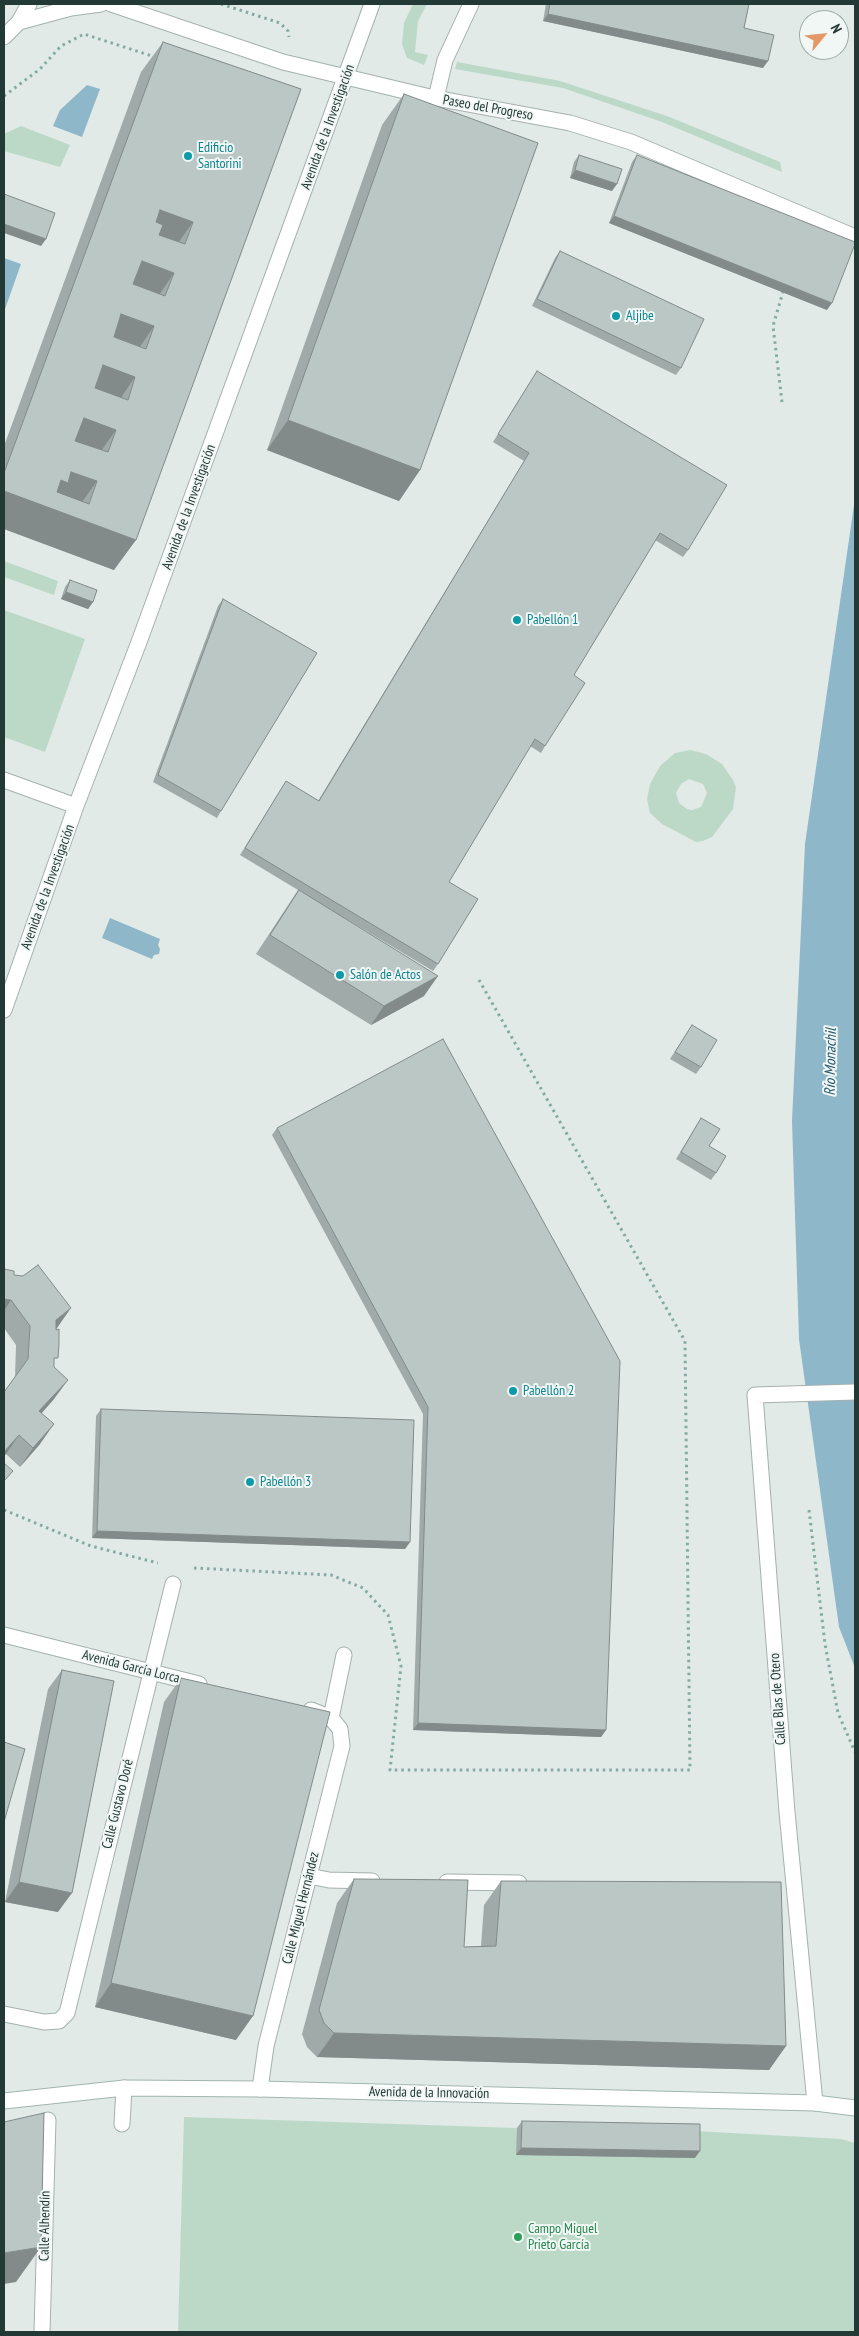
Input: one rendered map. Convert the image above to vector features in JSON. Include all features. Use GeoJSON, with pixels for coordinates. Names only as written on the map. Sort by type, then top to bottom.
{"type":"FeatureCollection","features":[{"type":"Feature","properties":{"kind":"street"},"geometry":{"type":"LineString","coordinates":[[4,37],[19,22],[29,4]]}},
{"type":"Feature","properties":{"kind":"street"},"geometry":{"type":"LineString","coordinates":[[19,22],[71,8],[101,4]]}},
{"type":"Feature","properties":{"kind":"street","name":"Paseo del Progreso"},"geometry":{"type":"LineString","coordinates":[[111,4],[283,62],[436,98],[570,124],[631,142],[855,237]]}},
{"type":"Feature","properties":{"kind":"street","name":"Avenida de la Investigación"},"geometry":{"type":"LineString","coordinates":[[4,1010],[76,806],[139,642],[372,4]]}},
{"type":"Feature","properties":{"kind":"street"},"geometry":{"type":"LineString","coordinates":[[436,98],[445,60],[472,4]]}},
{"type":"Feature","properties":{"kind":"street"},"geometry":{"type":"LineString","coordinates":[[4,780],[76,806]]}},
{"type":"Feature","properties":{"kind":"street","name":"Calle Blas de Otero"},"geometry":{"type":"LineString","coordinates":[[815,2103],[787,1812],[755,1395],[855,1392]]}},
{"type":"Feature","properties":{"kind":"street","name":"Calle Gustavo Doré"},"geometry":{"type":"LineString","coordinates":[[4,2014],[44,2022],[59,2021],[67,2013],[173,1584]]}},
{"type":"Feature","properties":{"kind":"street","name":"Avenida García Lorca"},"geometry":{"type":"LineString","coordinates":[[4,1635],[211,1687]]}},
{"type":"Feature","properties":{"kind":"street","name":"Calle Miguel Hernández"},"geometry":{"type":"LineString","coordinates":[[260,2089],[266,2046],[342,1746],[335,1723],[344,1655]]}},
{"type":"Feature","properties":{"kind":"street"},"geometry":{"type":"LineString","coordinates":[[292,1706],[320,1712],[335,1723]]}},
{"type":"Feature","properties":{"kind":"street"},"geometry":{"type":"LineString","coordinates":[[309,1876],[329,1880],[392,1881]]}},
{"type":"Feature","properties":{"kind":"street"},"geometry":{"type":"LineString","coordinates":[[430,1882],[537,1883]]}},
{"type":"Feature","properties":{"kind":"street"},"geometry":{"type":"LineString","coordinates":[[122,2124],[124,2088]]}},
{"type":"Feature","properties":{"kind":"street","name":"Avenida de la Innovación"},"geometry":{"type":"LineString","coordinates":[[4,2101],[124,2088],[260,2089],[815,2103],[855,2108]]}},
{"type":"Feature","properties":{"kind":"street","name":"Calle Alhendín"},"geometry":{"type":"LineString","coordinates":[[42,2332],[48,2120]]}},
{"type":"Feature","properties":{"kind":"path"},"geometry":{"type":"LineString","coordinates":[[221,4],[280,22],[288,31],[290,41]]}},
{"type":"Feature","properties":{"kind":"path"},"geometry":{"type":"LineString","coordinates":[[4,96],[40,69],[61,46],[84,34],[163,59]]}},
{"type":"Feature","properties":{"kind":"path"},"geometry":{"type":"LineString","coordinates":[[782,402],[773,326],[783,292]]}},
{"type":"Feature","properties":{"kind":"path"},"geometry":{"type":"LineString","coordinates":[[4,1510],[91,1546],[176,1567],[331,1575],[363,1588],[388,1615],[401,1666],[390,1770],[690,1770],[685,1341],[479,980]]}},
{"type":"Feature","properties":{"kind":"path"},"geometry":{"type":"LineString","coordinates":[[809,1510],[825,1644],[838,1713],[855,1752]]}},
{"type":"Feature","properties":{"kind":"path"},"geometry":{"type":"LineString","coordinates":[[173,1584],[176,1567]]}},
{"type":"Feature","properties":{"kind":"green space"},"geometry":{"type":"Polygon","coordinates":[[[413,4],[427,4],[418,21],[415,52],[428,55],[424,65],[407,58],[402,44],[404,23],[413,4]]]}},
{"type":"Feature","properties":{"kind":"green space"},"geometry":{"type":"Polygon","coordinates":[[[457,62],[560,81],[667,116],[780,162],[782,172],[662,122],[563,88],[455,69],[457,62]]]}},
{"type":"Feature","properties":{"kind":"green space"},"geometry":{"type":"Polygon","coordinates":[[[21,126],[70,145],[60,167],[4,151],[4,134],[21,126]]]}},
{"type":"Feature","properties":{"kind":"green space"},"geometry":{"type":"Polygon","coordinates":[[[4,561],[58,581],[54,595],[4,577],[4,561]]]}},
{"type":"Feature","properties":{"kind":"green space"},"geometry":{"type":"Polygon","coordinates":[[[4,610],[85,639],[45,752],[4,737],[4,610]]]}},
{"type":"Feature","properties":{"kind":"green space"},"geometry":{"type":"Polygon","coordinates":[[[690,750],[706,754],[722,764],[736,787],[733,809],[712,837],[703,841],[696,842],[662,824],[650,813],[647,799],[650,784],[660,766],[675,753],[690,750]],[[689,779],[681,784],[676,793],[679,803],[692,810],[701,807],[707,793],[703,784],[689,779]]]}},
{"type":"Feature","properties":{"kind":"green space","name":"Campo Miguel Prieto García"},"geometry":{"type":"Polygon","coordinates":[[[184,2117],[517,2128],[695,2131],[841,2139],[855,2143],[855,2332],[178,2332],[184,2117]]]}},
{"type":"Feature","properties":{"kind":"water"},"geometry":{"type":"Polygon","coordinates":[[[87,85],[100,89],[82,137],[53,126],[60,110],[87,85]]]}},
{"type":"Feature","properties":{"kind":"water"},"geometry":{"type":"Polygon","coordinates":[[[4,258],[21,264],[4,312],[4,258]]]}},
{"type":"Feature","properties":{"kind":"water","name":"Río Monachil"},"geometry":{"type":"Polygon","coordinates":[[[855,498],[855,1668],[839,1627],[799,1339],[792,1121],[805,844],[855,498]]]}},
{"type":"Feature","properties":{"kind":"water"},"geometry":{"type":"Polygon","coordinates":[[[110,918],[160,939],[158,945],[160,949],[159,954],[154,955],[152,959],[102,938],[110,918]]]}},
{"type":"Feature","properties":{"kind":"building"},"geometry":{"type":"Polygon","coordinates":[[[550,4],[749,4],[744,28],[774,35],[768,61],[548,14],[550,4]]]}},
{"type":"Feature","properties":{"kind":"building"},"geometry":{"type":"Polygon","coordinates":[[[163,42],[301,89],[136,540],[4,491],[4,473],[163,42]],[[160,210],[156,222],[163,225],[159,235],[185,244],[193,222],[160,210]],[[142,261],[133,284],[165,296],[174,273],[142,261]],[[121,314],[114,337],[146,349],[154,326],[121,314]],[[103,365],[95,388],[128,400],[135,377],[103,365]],[[84,418],[75,441],[108,452],[116,430],[84,418]],[[71,472],[68,483],[61,480],[57,492],[89,504],[97,481],[71,472]]]}},
{"type":"Feature","properties":{"kind":"building"},"geometry":{"type":"Polygon","coordinates":[[[404,94],[538,143],[420,470],[288,420],[404,94]]]}},
{"type":"Feature","properties":{"kind":"building"},"geometry":{"type":"Polygon","coordinates":[[[579,155],[622,169],[617,184],[575,170],[579,155]]]}},
{"type":"Feature","properties":{"kind":"building"},"geometry":{"type":"Polygon","coordinates":[[[637,155],[855,242],[832,303],[614,216],[637,155]]]}},
{"type":"Feature","properties":{"kind":"building"},"geometry":{"type":"Polygon","coordinates":[[[4,194],[55,213],[46,239],[4,224],[4,194]]]}},
{"type":"Feature","properties":{"kind":"building","name":"Aljibe"},"geometry":{"type":"Polygon","coordinates":[[[560,251],[704,319],[681,368],[537,299],[560,251]]]}},
{"type":"Feature","properties":{"kind":"building","name":"Pabellón 1"},"geometry":{"type":"Polygon","coordinates":[[[537,371],[727,485],[688,550],[660,533],[574,675],[585,683],[545,746],[535,739],[449,882],[478,899],[438,964],[245,848],[286,781],[319,801],[529,453],[498,434],[537,371]]]}},
{"type":"Feature","properties":{"kind":"building"},"geometry":{"type":"Polygon","coordinates":[[[70,580],[97,590],[93,602],[66,592],[70,580]]]}},
{"type":"Feature","properties":{"kind":"building"},"geometry":{"type":"Polygon","coordinates":[[[223,599],[317,653],[221,811],[158,775],[223,599]]]}},
{"type":"Feature","properties":{"kind":"building"},"geometry":{"type":"Polygon","coordinates":[[[299,890],[438,976],[384,1006],[270,935],[299,890]]]}},
{"type":"Feature","properties":{"kind":"building"},"geometry":{"type":"Polygon","coordinates":[[[692,1025],[717,1040],[701,1067],[675,1052],[692,1025]]]}},
{"type":"Feature","properties":{"kind":"building","name":"Pabellón 2"},"geometry":{"type":"Polygon","coordinates":[[[443,1039],[620,1361],[606,1730],[418,1723],[428,1407],[277,1128],[443,1039]]]}},
{"type":"Feature","properties":{"kind":"building"},"geometry":{"type":"Polygon","coordinates":[[[701,1118],[720,1129],[709,1146],[726,1156],[716,1173],[681,1152],[701,1118]]]}},
{"type":"Feature","properties":{"kind":"building"},"geometry":{"type":"Polygon","coordinates":[[[38,1265],[71,1308],[56,1320],[56,1330],[59,1329],[59,1344],[58,1358],[54,1358],[54,1367],[68,1380],[39,1411],[54,1424],[33,1448],[19,1435],[4,1452],[4,1392],[28,1359],[30,1326],[11,1300],[4,1299],[4,1269],[14,1271],[14,1275],[23,1276],[38,1265]]]}},
{"type":"Feature","properties":{"kind":"building","name":"Pabellón 3"},"geometry":{"type":"Polygon","coordinates":[[[101,1409],[414,1420],[410,1542],[97,1531],[101,1409]]]}},
{"type":"Feature","properties":{"kind":"building"},"geometry":{"type":"Polygon","coordinates":[[[4,1463],[13,1471],[4,1481],[4,1463]]]}},
{"type":"Feature","properties":{"kind":"building"},"geometry":{"type":"Polygon","coordinates":[[[62,1670],[114,1681],[72,1893],[19,1882],[62,1670]]]}},
{"type":"Feature","properties":{"kind":"building"},"geometry":{"type":"Polygon","coordinates":[[[181,1678],[330,1712],[253,2016],[111,1983],[181,1678]]]}},
{"type":"Feature","properties":{"kind":"building"},"geometry":{"type":"Polygon","coordinates":[[[4,1742],[25,1749],[4,1822],[4,1742]]]}},
{"type":"Feature","properties":{"kind":"building"},"geometry":{"type":"Polygon","coordinates":[[[354,1879],[468,1880],[464,1947],[496,1946],[501,1881],[781,1882],[786,2046],[334,2033],[324,2023],[319,2010],[354,1879]]]}},
{"type":"Feature","properties":{"kind":"building"},"geometry":{"type":"Polygon","coordinates":[[[44,2113],[41,2247],[4,2253],[4,2122],[44,2113]]]}},
{"type":"Feature","properties":{"kind":"building"},"geometry":{"type":"Polygon","coordinates":[[[522,2121],[700,2124],[700,2151],[521,2148],[522,2121]]]}},
{"type":"Feature","properties":{"kind":"place","name":"Edificio Santorini"},"geometry":{"type":"Point","coordinates":[188,156]}},
{"type":"Feature","properties":{"kind":"place","name":"Aljibe"},"geometry":{"type":"Point","coordinates":[616,316]}},
{"type":"Feature","properties":{"kind":"place","name":"Pabellón 1"},"geometry":{"type":"Point","coordinates":[517,620]}},
{"type":"Feature","properties":{"kind":"place","name":"Salón de Actos"},"geometry":{"type":"Point","coordinates":[340,975]}},
{"type":"Feature","properties":{"kind":"place","name":"Pabellón 2"},"geometry":{"type":"Point","coordinates":[513,1391]}},
{"type":"Feature","properties":{"kind":"place","name":"Pabellón 3"},"geometry":{"type":"Point","coordinates":[250,1482]}},
{"type":"Feature","properties":{"kind":"place","name":"Campo Miguel Prieto García"},"geometry":{"type":"Point","coordinates":[518,2237]}}]}
